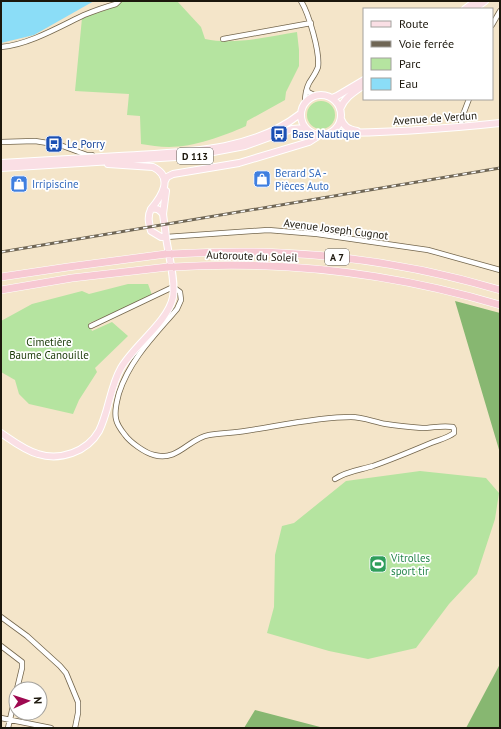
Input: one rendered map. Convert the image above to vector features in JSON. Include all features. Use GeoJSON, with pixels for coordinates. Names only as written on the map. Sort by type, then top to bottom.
{"type":"FeatureCollection","features":[{"type":"Feature","properties":{"kind":"highway","name":"Autoroute du Soleil"},"geometry":{"type":"LineString","coordinates":[[1,277],[169,254],[282,252],[351,258],[421,270],[500,290]]}},
{"type":"Feature","properties":{"kind":"highway","name":"Autoroute du Soleil"},"geometry":{"type":"LineString","coordinates":[[1,290],[72,278],[170,267],[246,265],[361,273],[424,285],[467,295],[500,305]]}},
{"type":"Feature","properties":{"kind":"main road"},"geometry":{"type":"LineString","coordinates":[[467,8],[476,1]]}},
{"type":"Feature","properties":{"kind":"main road"},"geometry":{"type":"LineString","coordinates":[[475,8],[485,1]]}},
{"type":"Feature","properties":{"kind":"main road"},"geometry":{"type":"LineString","coordinates":[[332,98],[363,81]]}},
{"type":"Feature","properties":{"kind":"main road"},"geometry":{"type":"LineString","coordinates":[[340,109],[343,102],[350,94],[363,86]]}},
{"type":"Feature","properties":{"kind":"main road"},"geometry":{"type":"LineString","coordinates":[[320,136],[310,133],[304,128],[300,114],[305,102],[314,95],[320,94],[332,98],[338,105],[342,124],[348,129],[372,132]]}},
{"type":"Feature","properties":{"kind":"main road","name":"D 113"},"geometry":{"type":"LineString","coordinates":[[1,163],[197,151],[237,143],[274,130],[290,122],[300,114]]}},
{"type":"Feature","properties":{"kind":"main road"},"geometry":{"type":"LineString","coordinates":[[330,133],[338,125],[341,119]]}},
{"type":"Feature","properties":{"kind":"main road","name":"Avenue de Verdun"},"geometry":{"type":"LineString","coordinates":[[372,132],[462,127],[500,123]]}},
{"type":"Feature","properties":{"kind":"main road","name":"D 113"},"geometry":{"type":"LineString","coordinates":[[1,168],[192,156],[245,146],[292,129],[304,128]]}},
{"type":"Feature","properties":{"kind":"main road"},"geometry":{"type":"LineString","coordinates":[[166,236],[160,237],[151,231],[148,214],[161,196],[165,181],[170,175],[239,163],[309,142],[330,133],[372,132]]}},
{"type":"Feature","properties":{"kind":"main road"},"geometry":{"type":"LineString","coordinates":[[309,142],[310,133]]}},
{"type":"Feature","properties":{"kind":"main road"},"geometry":{"type":"LineString","coordinates":[[82,162],[153,167],[162,174],[165,181]]}},
{"type":"Feature","properties":{"kind":"main road"},"geometry":{"type":"LineString","coordinates":[[1,433],[24,448],[38,454],[53,457],[68,455],[80,450],[90,442],[98,432],[116,377],[126,359],[166,314],[171,304],[173,287],[163,214],[168,183],[177,173]]}},
{"type":"Feature","properties":{"kind":"main road"},"geometry":{"type":"LineString","coordinates":[[151,209],[157,209],[163,214]]}},
{"type":"Feature","properties":{"kind":"street"},"geometry":{"type":"LineString","coordinates":[[1,47],[20,43],[86,14],[116,4],[119,1]]}},
{"type":"Feature","properties":{"kind":"street"},"geometry":{"type":"LineString","coordinates":[[301,1],[306,8],[311,24],[318,59],[317,68],[307,89],[305,102]]}},
{"type":"Feature","properties":{"kind":"street"},"geometry":{"type":"LineString","coordinates":[[493,23],[500,11]]}},
{"type":"Feature","properties":{"kind":"street"},"geometry":{"type":"LineString","coordinates":[[223,39],[311,24]]}},
{"type":"Feature","properties":{"kind":"street"},"geometry":{"type":"LineString","coordinates":[[307,89],[308,92],[314,95]]}},
{"type":"Feature","properties":{"kind":"street"},"geometry":{"type":"LineString","coordinates":[[462,127],[461,120],[469,100]]}},
{"type":"Feature","properties":{"kind":"street"},"geometry":{"type":"LineString","coordinates":[[1,142],[35,141],[60,145],[87,155],[105,156]]}},
{"type":"Feature","properties":{"kind":"street","name":"Avenue Joseph Cugnot"},"geometry":{"type":"LineString","coordinates":[[166,236],[268,230],[317,234],[428,250],[500,270]]}},
{"type":"Feature","properties":{"kind":"street"},"geometry":{"type":"LineString","coordinates":[[90,326],[173,287],[180,292],[181,300],[178,309],[136,358],[124,378],[116,404],[117,424],[126,437],[134,444],[154,455],[165,456],[176,454],[196,440],[208,435],[244,432],[336,418],[362,418],[386,424],[424,428],[446,426],[454,429],[454,433],[450,436],[390,460],[347,473],[335,480]]}},
{"type":"Feature","properties":{"kind":"street"},"geometry":{"type":"LineString","coordinates":[[1,617],[27,636],[66,673],[77,697],[79,707],[75,728]]}},
{"type":"Feature","properties":{"kind":"street"},"geometry":{"type":"LineString","coordinates":[[1,646],[22,662],[19,681]]}},
{"type":"Feature","properties":{"kind":"street"},"geometry":{"type":"LineString","coordinates":[[15,721],[51,728]]}},
{"type":"Feature","properties":{"kind":"green space"},"geometry":{"type":"Polygon","coordinates":[[[120,1],[177,1],[201,27],[205,39],[216,41],[239,41],[297,32],[299,66],[286,92],[285,100],[247,121],[246,126],[228,134],[178,147],[162,147],[141,144],[140,116],[127,115],[129,94],[75,91],[82,18],[109,9],[120,1]]]}},
{"type":"Feature","properties":{"kind":"green space"},"geometry":{"type":"Polygon","coordinates":[[[321,101],[331,105],[335,115],[331,125],[321,129],[311,125],[307,115],[311,105],[321,101]]]}},
{"type":"Feature","properties":{"kind":"green space","name":"Cimetière Baume Canouille"},"geometry":{"type":"Polygon","coordinates":[[[128,284],[148,284],[152,295],[89,323],[92,331],[112,322],[128,336],[95,368],[97,372],[79,400],[73,414],[29,404],[19,394],[15,380],[1,372],[1,321],[32,304],[82,291],[89,294],[128,284]]]}},
{"type":"Feature","properties":{"kind":"green space"},"geometry":{"type":"Polygon","coordinates":[[[455,301],[500,313],[500,453],[455,301]]]}},
{"type":"Feature","properties":{"kind":"green space","name":"Vitrolles sport tir"},"geometry":{"type":"Polygon","coordinates":[[[420,471],[486,478],[499,493],[495,519],[477,574],[449,604],[416,648],[368,659],[329,651],[267,633],[274,607],[275,555],[282,526],[294,523],[346,481],[420,471]]]}},
{"type":"Feature","properties":{"kind":"green space"},"geometry":{"type":"Polygon","coordinates":[[[500,664],[500,728],[466,728],[500,664]]]}},
{"type":"Feature","properties":{"kind":"green space"},"geometry":{"type":"Polygon","coordinates":[[[255,710],[324,728],[244,728],[255,710]]]}},
{"type":"Feature","properties":{"kind":"water"},"geometry":{"type":"Polygon","coordinates":[[[1,1],[94,1],[34,35],[1,43],[1,1]]]}},
{"type":"Feature","properties":{"kind":"railway"},"geometry":{"type":"LineString","coordinates":[[1,252],[500,168]]}},
{"type":"Feature","properties":{"kind":"place","name":"Base Nautique"},"geometry":{"type":"Point","coordinates":[279,134]}},
{"type":"Feature","properties":{"kind":"place","name":"Le Porry"},"geometry":{"type":"Point","coordinates":[54,144]}},
{"type":"Feature","properties":{"kind":"place","name":"Berard SA - Pièces Auto"},"geometry":{"type":"Point","coordinates":[262,179]}},
{"type":"Feature","properties":{"kind":"place","name":"Irripiscine"},"geometry":{"type":"Point","coordinates":[19,184]}},
{"type":"Feature","properties":{"kind":"place","name":"Vitrolles sport tir"},"geometry":{"type":"Point","coordinates":[378,564]}}]}
